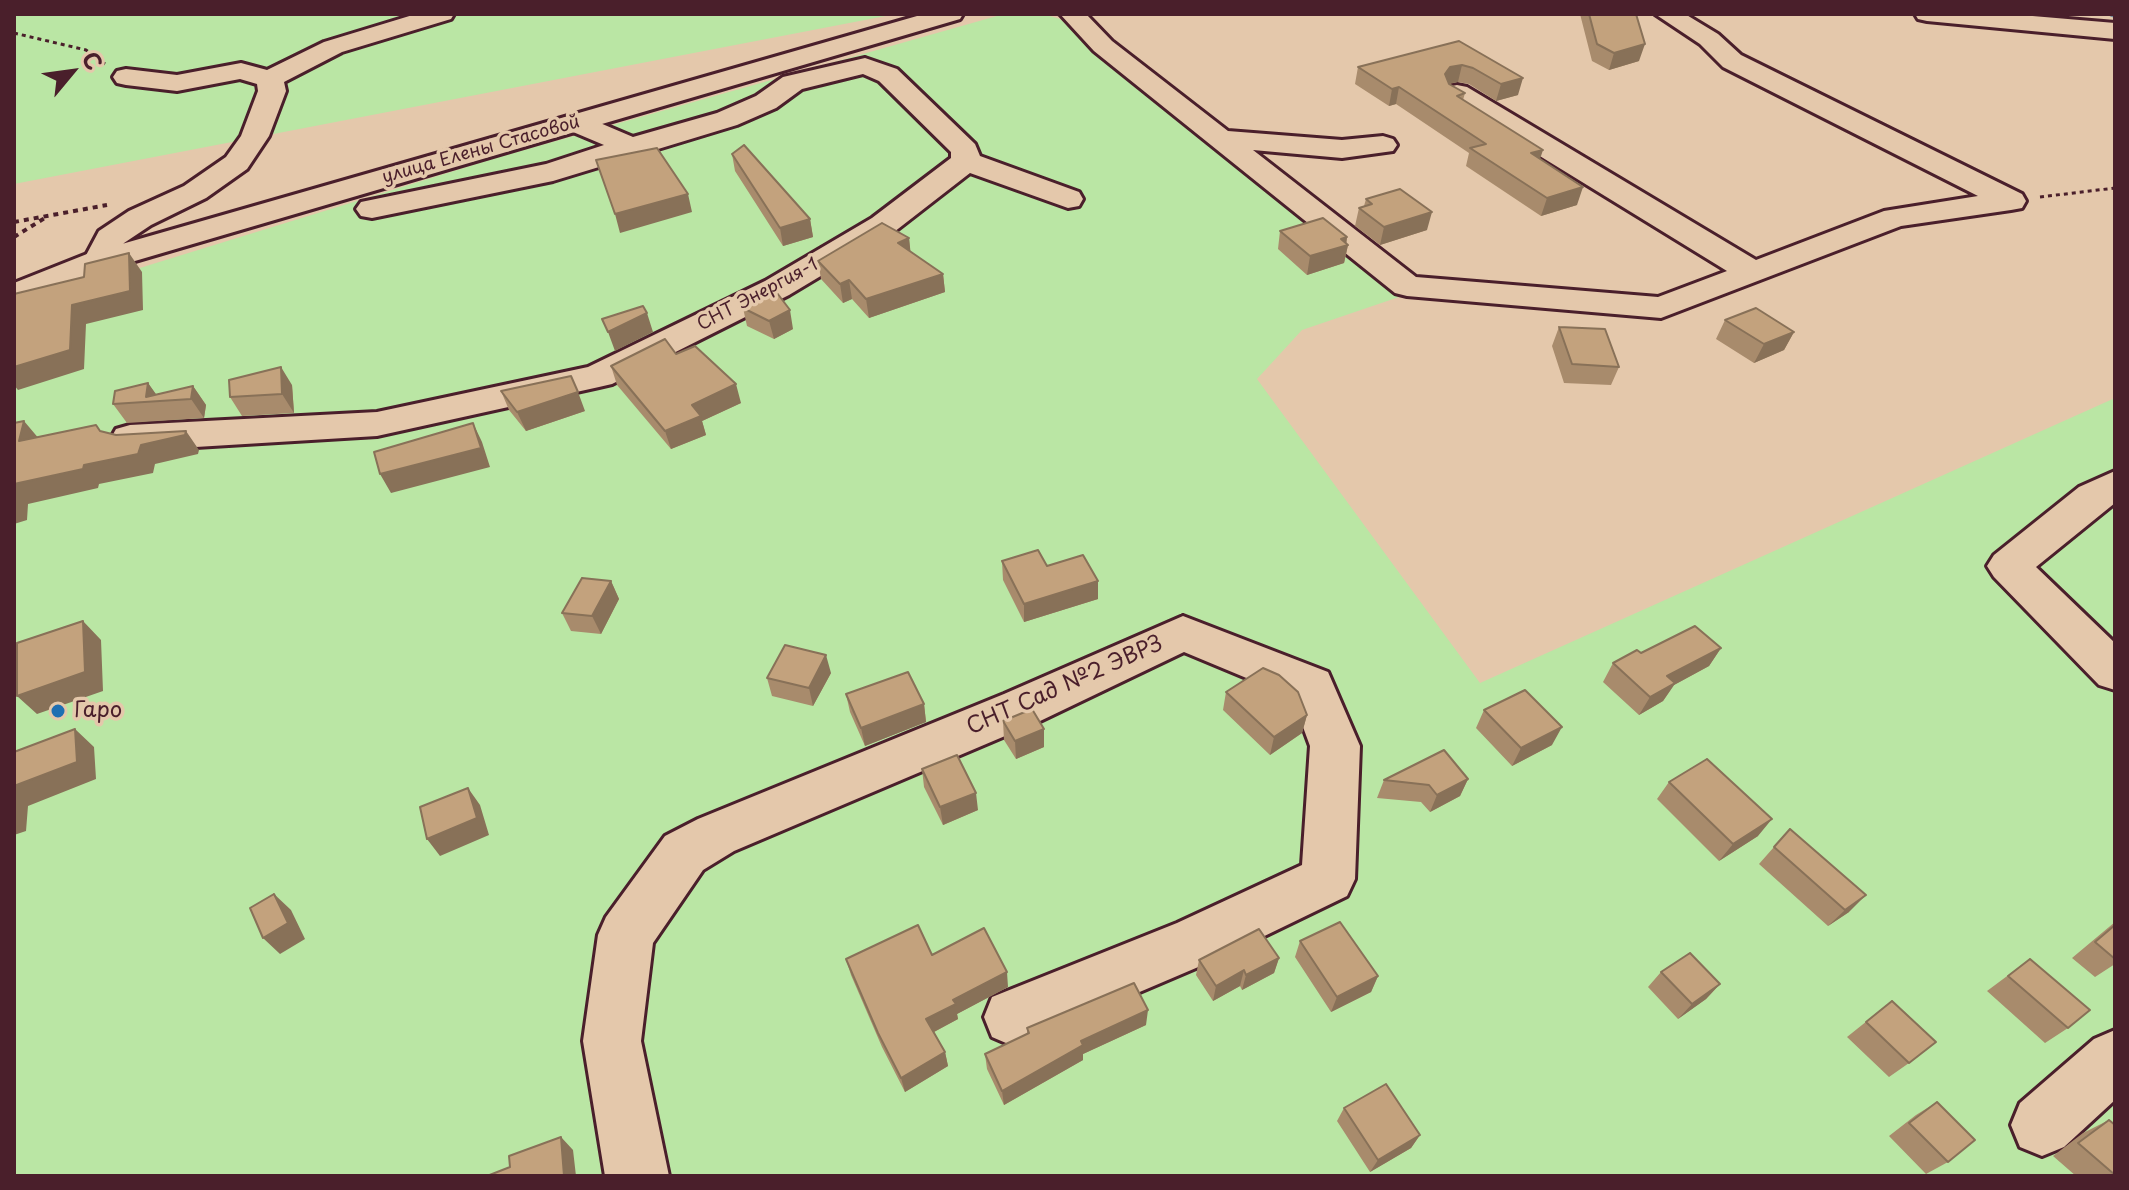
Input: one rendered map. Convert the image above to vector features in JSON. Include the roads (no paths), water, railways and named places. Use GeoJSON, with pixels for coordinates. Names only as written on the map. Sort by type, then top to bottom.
{"type":"FeatureCollection","features":[{"type":"Feature","properties":{"kind":"street"},"geometry":{"type":"LineString","coordinates":[[126,77],[177,83],[241,71],[270,79],[333,47],[442,14]]}},
{"type":"Feature","properties":{"kind":"street","name":"улица Елены Стасовой"},"geometry":{"type":"LineString","coordinates":[[14,295],[99,261],[951,14]]}},
{"type":"Feature","properties":{"kind":"street"},"geometry":{"type":"LineString","coordinates":[[1072,14],[1103,46],[1407,286],[1661,308],[1895,218],[2011,201],[1732,61],[1709,39],[1667,14]]}},
{"type":"Feature","properties":{"kind":"street"},"geometry":{"type":"LineString","coordinates":[[1927,14],[2115,31]]}},
{"type":"Feature","properties":{"kind":"street"},"geometry":{"type":"LineString","coordinates":[[2030,14],[2053,26]]}},
{"type":"Feature","properties":{"kind":"street"},"geometry":{"type":"LineString","coordinates":[[1692,60],[1732,61]]}},
{"type":"Feature","properties":{"kind":"street"},"geometry":{"type":"LineString","coordinates":[[372,209],[553,172],[630,146],[727,119],[766,102],[793,83],[865,66],[888,75],[965,150],[966,161],[1068,199]]}},
{"type":"Feature","properties":{"kind":"street"},"geometry":{"type":"LineString","coordinates":[[99,261],[110,238],[140,218],[195,192],[237,163],[255,136],[272,91],[270,79]]}},
{"type":"Feature","properties":{"kind":"street"},"geometry":{"type":"LineString","coordinates":[[1457,93],[1751,271]]}},
{"type":"Feature","properties":{"kind":"street"},"geometry":{"type":"LineString","coordinates":[[576,123],[630,146]]}},
{"type":"Feature","properties":{"kind":"street"},"geometry":{"type":"LineString","coordinates":[[1222,139],[1342,149],[1383,145]]}},
{"type":"Feature","properties":{"kind":"street","name":"СНТ Энергия-1"},"geometry":{"type":"LineString","coordinates":[[130,438],[377,424],[599,376],[777,288],[883,225],[966,161]]}},
{"type":"Feature","properties":{"kind":"street"},"geometry":{"type":"LineString","coordinates":[[2115,485],[2093,497],[2009,566],[2115,672]]}},
{"type":"Feature","properties":{"kind":"street","name":"СНТ Сад №2 ЭВРЗ"},"geometry":{"type":"LineString","coordinates":[[637,1176],[612,1041],[626,935],[684,853],[716,835],[1021,708],[1183,633],[1311,685],[1335,746],[1328,879],[1197,941],[1013,1017]]}},
{"type":"Feature","properties":{"kind":"street"},"geometry":{"type":"LineString","coordinates":[[2042,1125],[2115,1060]]}},
{"type":"Feature","properties":{"kind":"place","name":"Гаро"},"geometry":{"type":"Point","coordinates":[58,711]}}]}
